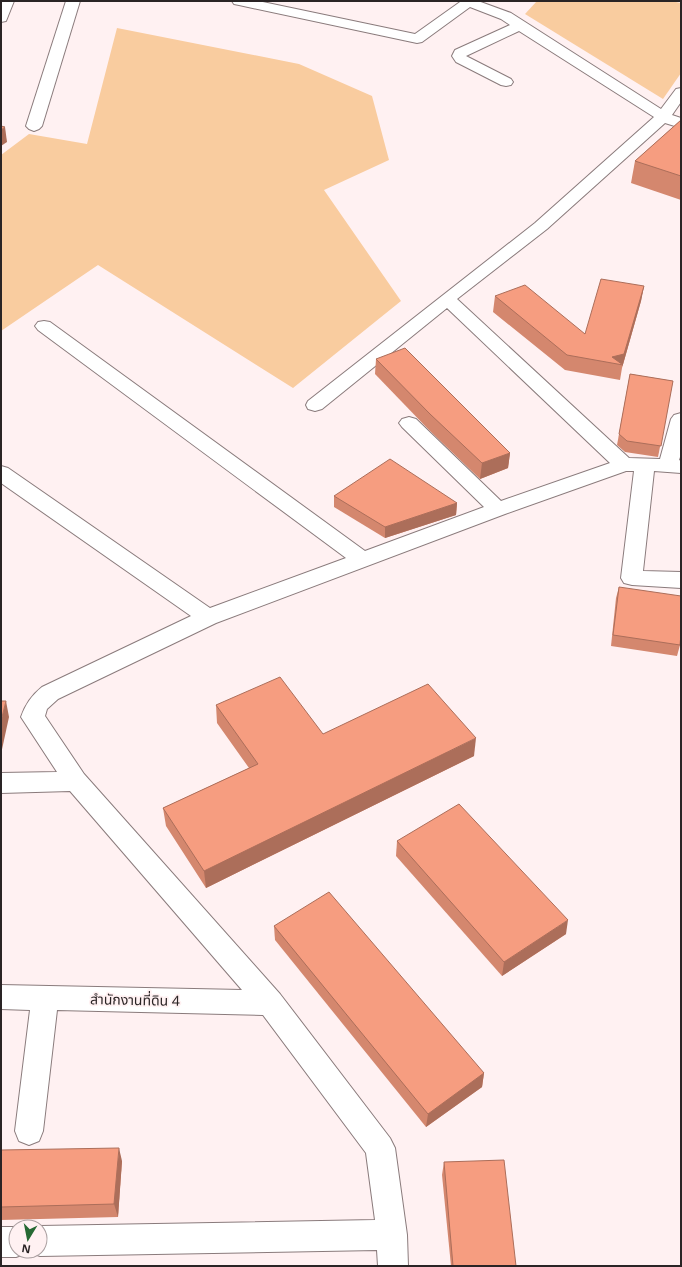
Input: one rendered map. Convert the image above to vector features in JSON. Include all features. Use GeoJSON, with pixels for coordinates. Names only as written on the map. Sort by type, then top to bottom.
{"type":"FeatureCollection","features":[{"type":"Feature","properties":{"kind":"street"},"geometry":{"type":"LineString","coordinates":[[1,18],[7,1]]}},
{"type":"Feature","properties":{"kind":"street"},"geometry":{"type":"LineString","coordinates":[[34,126],[73,1]]}},
{"type":"Feature","properties":{"kind":"street"},"geometry":{"type":"LineString","coordinates":[[239,1],[417,38],[468,1],[506,16],[663,117],[681,123]]}},
{"type":"Feature","properties":{"kind":"street"},"geometry":{"type":"LineString","coordinates":[[506,82],[461,59],[459,56],[460,53],[520,25]]}},
{"type":"Feature","properties":{"kind":"street"},"geometry":{"type":"LineString","coordinates":[[315,405],[541,226],[663,117],[681,92]]}},
{"type":"Feature","properties":{"kind":"street"},"geometry":{"type":"LineString","coordinates":[[447,299],[624,466]]}},
{"type":"Feature","properties":{"kind":"street"},"geometry":{"type":"LineString","coordinates":[[44,326],[363,560]]}},
{"type":"Feature","properties":{"kind":"street"},"geometry":{"type":"LineString","coordinates":[[393,1266],[392,1235],[380,1148],[270,1003],[76,781],[33,717],[35,708],[41,699],[50,693],[208,617],[498,509],[624,466],[645,464],[675,467],[681,419]]}},
{"type":"Feature","properties":{"kind":"street"},"geometry":{"type":"LineString","coordinates":[[409,423],[498,509]]}},
{"type":"Feature","properties":{"kind":"street"},"geometry":{"type":"LineString","coordinates":[[645,464],[632,578],[681,580]]}},
{"type":"Feature","properties":{"kind":"street"},"geometry":{"type":"LineString","coordinates":[[1,473],[208,617]]}},
{"type":"Feature","properties":{"kind":"street"},"geometry":{"type":"LineString","coordinates":[[1,783],[76,781]]}},
{"type":"Feature","properties":{"kind":"street","name":"สำนักงานที่ดิน 4"},"geometry":{"type":"LineString","coordinates":[[1,997],[270,1003]]}},
{"type":"Feature","properties":{"kind":"street"},"geometry":{"type":"LineString","coordinates":[[28,1131],[45,998]]}},
{"type":"Feature","properties":{"kind":"street"},"geometry":{"type":"LineString","coordinates":[[48,1241],[392,1235]]}},
{"type":"Feature","properties":{"kind":"shaded area"},"geometry":{"type":"Polygon","coordinates":[[[537,1],[671,1],[681,3],[681,73],[663,99],[525,14],[537,1]]]}},
{"type":"Feature","properties":{"kind":"shaded area"},"geometry":{"type":"Polygon","coordinates":[[[117,28],[299,64],[372,96],[389,160],[324,190],[401,301],[293,388],[98,265],[1,331],[1,155],[29,134],[87,144],[117,28]]]}},
{"type":"Feature","properties":{"kind":"building"},"geometry":{"type":"Polygon","coordinates":[[[681,120],[681,176],[635,161],[681,120]]]}},
{"type":"Feature","properties":{"kind":"building"},"geometry":{"type":"Polygon","coordinates":[[[601,279],[644,286],[624,354],[612,357],[623,365],[567,355],[495,296],[525,285],[585,334],[601,279]]]}},
{"type":"Feature","properties":{"kind":"building"},"geometry":{"type":"Polygon","coordinates":[[[405,348],[510,453],[482,463],[430,414],[376,359],[405,348]]]}},
{"type":"Feature","properties":{"kind":"building"},"geometry":{"type":"Polygon","coordinates":[[[630,374],[673,381],[661,446],[627,441],[619,434],[630,374]]]}},
{"type":"Feature","properties":{"kind":"building"},"geometry":{"type":"Polygon","coordinates":[[[390,459],[457,503],[385,527],[334,496],[390,459]]]}},
{"type":"Feature","properties":{"kind":"building"},"geometry":{"type":"Polygon","coordinates":[[[619,587],[681,596],[680,645],[613,635],[619,587]]]}},
{"type":"Feature","properties":{"kind":"building"},"geometry":{"type":"Polygon","coordinates":[[[280,677],[323,734],[428,684],[476,738],[204,871],[163,808],[258,764],[216,705],[280,677]]]}},
{"type":"Feature","properties":{"kind":"building"},"geometry":{"type":"Polygon","coordinates":[[[1,701],[6,701],[1,721],[1,701]]]}},
{"type":"Feature","properties":{"kind":"building"},"geometry":{"type":"Polygon","coordinates":[[[459,804],[568,920],[504,962],[397,841],[459,804]]]}},
{"type":"Feature","properties":{"kind":"building"},"geometry":{"type":"Polygon","coordinates":[[[329,892],[484,1073],[428,1114],[274,926],[329,892]]]}},
{"type":"Feature","properties":{"kind":"building"},"geometry":{"type":"Polygon","coordinates":[[[119,1148],[114,1204],[1,1207],[1,1150],[119,1148]]]}},
{"type":"Feature","properties":{"kind":"building"},"geometry":{"type":"Polygon","coordinates":[[[504,1160],[516,1266],[453,1266],[444,1162],[504,1160]]]}}]}
